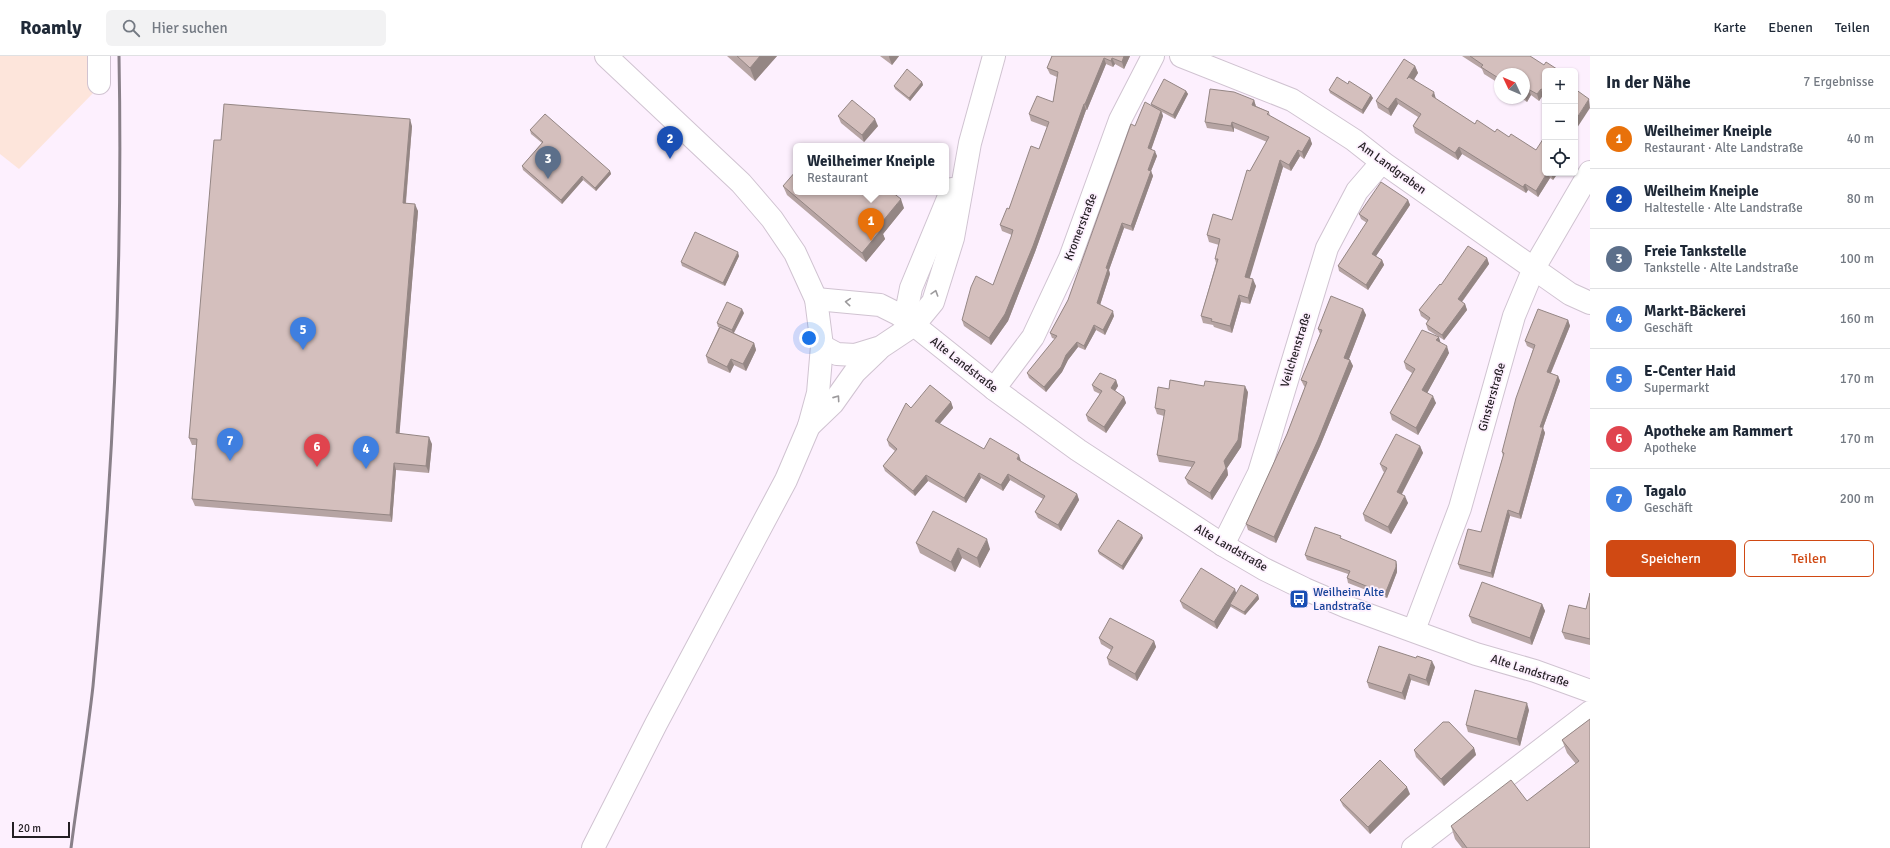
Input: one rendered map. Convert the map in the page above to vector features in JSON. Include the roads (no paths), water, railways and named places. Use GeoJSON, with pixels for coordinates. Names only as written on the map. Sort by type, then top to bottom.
{"type":"FeatureCollection","features":[{"type":"Feature","properties":{"kind":"street"},"geometry":{"type":"LineString","coordinates":[[99,56],[99,83]]}},
{"type":"Feature","properties":{"kind":"street"},"geometry":{"type":"LineString","coordinates":[[593,848],[656,724],[786,480],[809,426],[818,393],[822,346],[816,299],[795,253],[772,219],[745,188],[606,56]]}},
{"type":"Feature","properties":{"kind":"street"},"geometry":{"type":"LineString","coordinates":[[809,426],[834,404],[855,372],[881,347],[914,325],[932,302],[953,238],[970,143],[994,56]]}},
{"type":"Feature","properties":{"kind":"street","name":"Kromerstraße"},"geometry":{"type":"LineString","coordinates":[[994,389],[1033,337],[1070,258],[1120,120],[1153,56]]}},
{"type":"Feature","properties":{"kind":"street","name":"Am Landgraben"},"geometry":{"type":"LineString","coordinates":[[1181,56],[1292,100],[1354,140],[1382,162],[1570,294],[1590,303]]}},
{"type":"Feature","properties":{"kind":"street"},"geometry":{"type":"LineString","coordinates":[[949,195],[970,143]]}},
{"type":"Feature","properties":{"kind":"street","name":"Veilchenstraße"},"geometry":{"type":"LineString","coordinates":[[1223,546],[1259,473],[1327,248],[1357,191],[1382,162]]}},
{"type":"Feature","properties":{"kind":"street","name":"Ginsterstraße"},"geometry":{"type":"LineString","coordinates":[[1414,630],[1460,508],[1514,316],[1534,268],[1590,172]]}},
{"type":"Feature","properties":{"kind":"street"},"geometry":{"type":"LineString","coordinates":[[914,325],[906,308],[911,288],[949,195]]}},
{"type":"Feature","properties":{"kind":"street"},"geometry":{"type":"LineString","coordinates":[[880,305],[898,297],[911,288]]}},
{"type":"Feature","properties":{"kind":"street","name":"Alte Landstraße"},"geometry":{"type":"LineString","coordinates":[[816,299],[880,305],[914,325],[994,389],[1078,450],[1223,546],[1305,589],[1347,607],[1414,630],[1476,654],[1590,691]]}},
{"type":"Feature","properties":{"kind":"street"},"geometry":{"type":"LineString","coordinates":[[822,346],[837,354],[855,355],[881,347]]}},
{"type":"Feature","properties":{"kind":"street"},"geometry":{"type":"LineString","coordinates":[[1413,848],[1590,712]]}},
{"type":"Feature","properties":{"kind":"railway"},"geometry":{"type":"LineString","coordinates":[[71,848],[93,686],[111,450],[118,293],[120,135],[119,56]]}},
{"type":"Feature","properties":{"kind":"place","name":"Weilheim Kneiple"},"geometry":{"type":"Point","coordinates":[670,159]}},
{"type":"Feature","properties":{"kind":"place","name":"Freie Tankstelle"},"geometry":{"type":"Point","coordinates":[548,179]}},
{"type":"Feature","properties":{"kind":"place","name":"Weilheimer Kneiple"},"geometry":{"type":"Point","coordinates":[871,241]}},
{"type":"Feature","properties":{"kind":"place","name":"E-Center Haid"},"geometry":{"type":"Point","coordinates":[303,350]}},
{"type":"Feature","properties":{"kind":"place","name":"Tagalo"},"geometry":{"type":"Point","coordinates":[230,461]}},
{"type":"Feature","properties":{"kind":"place","name":"Apotheke am Rammert"},"geometry":{"type":"Point","coordinates":[317,467]}},
{"type":"Feature","properties":{"kind":"place","name":"Markt-Bäckerei"},"geometry":{"type":"Point","coordinates":[366,469]}},
{"type":"Feature","properties":{"kind":"place","name":"Weilheim Alte Landstraße"},"geometry":{"type":"Point","coordinates":[1299,599]}}]}
